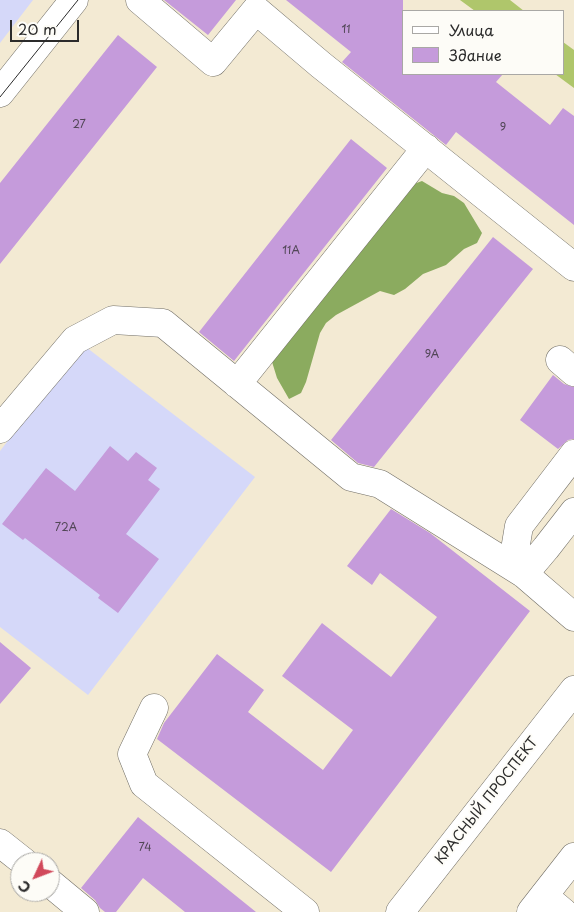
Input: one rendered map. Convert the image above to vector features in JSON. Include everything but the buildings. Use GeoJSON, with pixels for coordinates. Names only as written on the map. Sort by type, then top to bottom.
{"type":"FeatureCollection","features":[{"type":"Feature","properties":{"kind":"main road"},"geometry":{"type":"LineString","coordinates":[[0,93],[74,0]]}},
{"type":"Feature","properties":{"kind":"main road"},"geometry":{"type":"LineString","coordinates":[[140,0],[213,62],[256,10],[321,65],[574,267]]}},
{"type":"Feature","properties":{"kind":"main road"},"geometry":{"type":"LineString","coordinates":[[237,384],[426,148]]}},
{"type":"Feature","properties":{"kind":"main road"},"geometry":{"type":"LineString","coordinates":[[0,429],[75,340],[113,320],[163,323],[351,476],[380,484],[524,574],[574,617]]}},
{"type":"Feature","properties":{"kind":"main road"},"geometry":{"type":"LineString","coordinates":[[524,574],[516,550],[519,526],[574,454]]}},
{"type":"Feature","properties":{"kind":"main road"},"geometry":{"type":"LineString","coordinates":[[524,574],[574,512]]}},
{"type":"Feature","properties":{"kind":"main road","name":"КРАСНЫЙ ПРОСПЕКТ"},"geometry":{"type":"LineString","coordinates":[[400,912],[574,690]]}},
{"type":"Feature","properties":{"kind":"main road"},"geometry":{"type":"LineString","coordinates":[[154,708],[132,754],[144,784],[305,912]]}},
{"type":"Feature","properties":{"kind":"main road"},"geometry":{"type":"LineString","coordinates":[[0,842],[12,852]]}},
{"type":"Feature","properties":{"kind":"main road"},"geometry":{"type":"LineString","coordinates":[[546,907],[574,858]]}},
{"type":"Feature","properties":{"kind":"main road"},"geometry":{"type":"LineString","coordinates":[[60,892],[85,912]]}},
{"type":"Feature","properties":{"kind":"shaded area"},"geometry":{"type":"Polygon","coordinates":[[[0,0],[33,0],[0,43],[0,0]]]}},
{"type":"Feature","properties":{"kind":"shaded area"},"geometry":{"type":"Polygon","coordinates":[[[82,344],[255,477],[88,695],[0,627],[0,451],[82,344]]]}},
{"type":"Feature","properties":{"kind":"green space"},"geometry":{"type":"Polygon","coordinates":[[[460,0],[510,0],[523,10],[474,10],[460,0]]]}},
{"type":"Feature","properties":{"kind":"green space"},"geometry":{"type":"Polygon","coordinates":[[[564,43],[574,50],[574,88],[556,75],[564,75],[564,43]]]}},
{"type":"Feature","properties":{"kind":"green space"},"geometry":{"type":"Polygon","coordinates":[[[422,181],[442,193],[454,196],[464,203],[482,233],[477,243],[464,249],[446,265],[423,274],[405,289],[394,295],[380,291],[336,315],[326,323],[320,333],[301,393],[289,399],[277,378],[269,352],[411,185],[422,181]]]}},
{"type":"Feature","properties":{"kind":"tram line"},"geometry":{"type":"LineString","coordinates":[[0,97],[78,0]]}}]}
